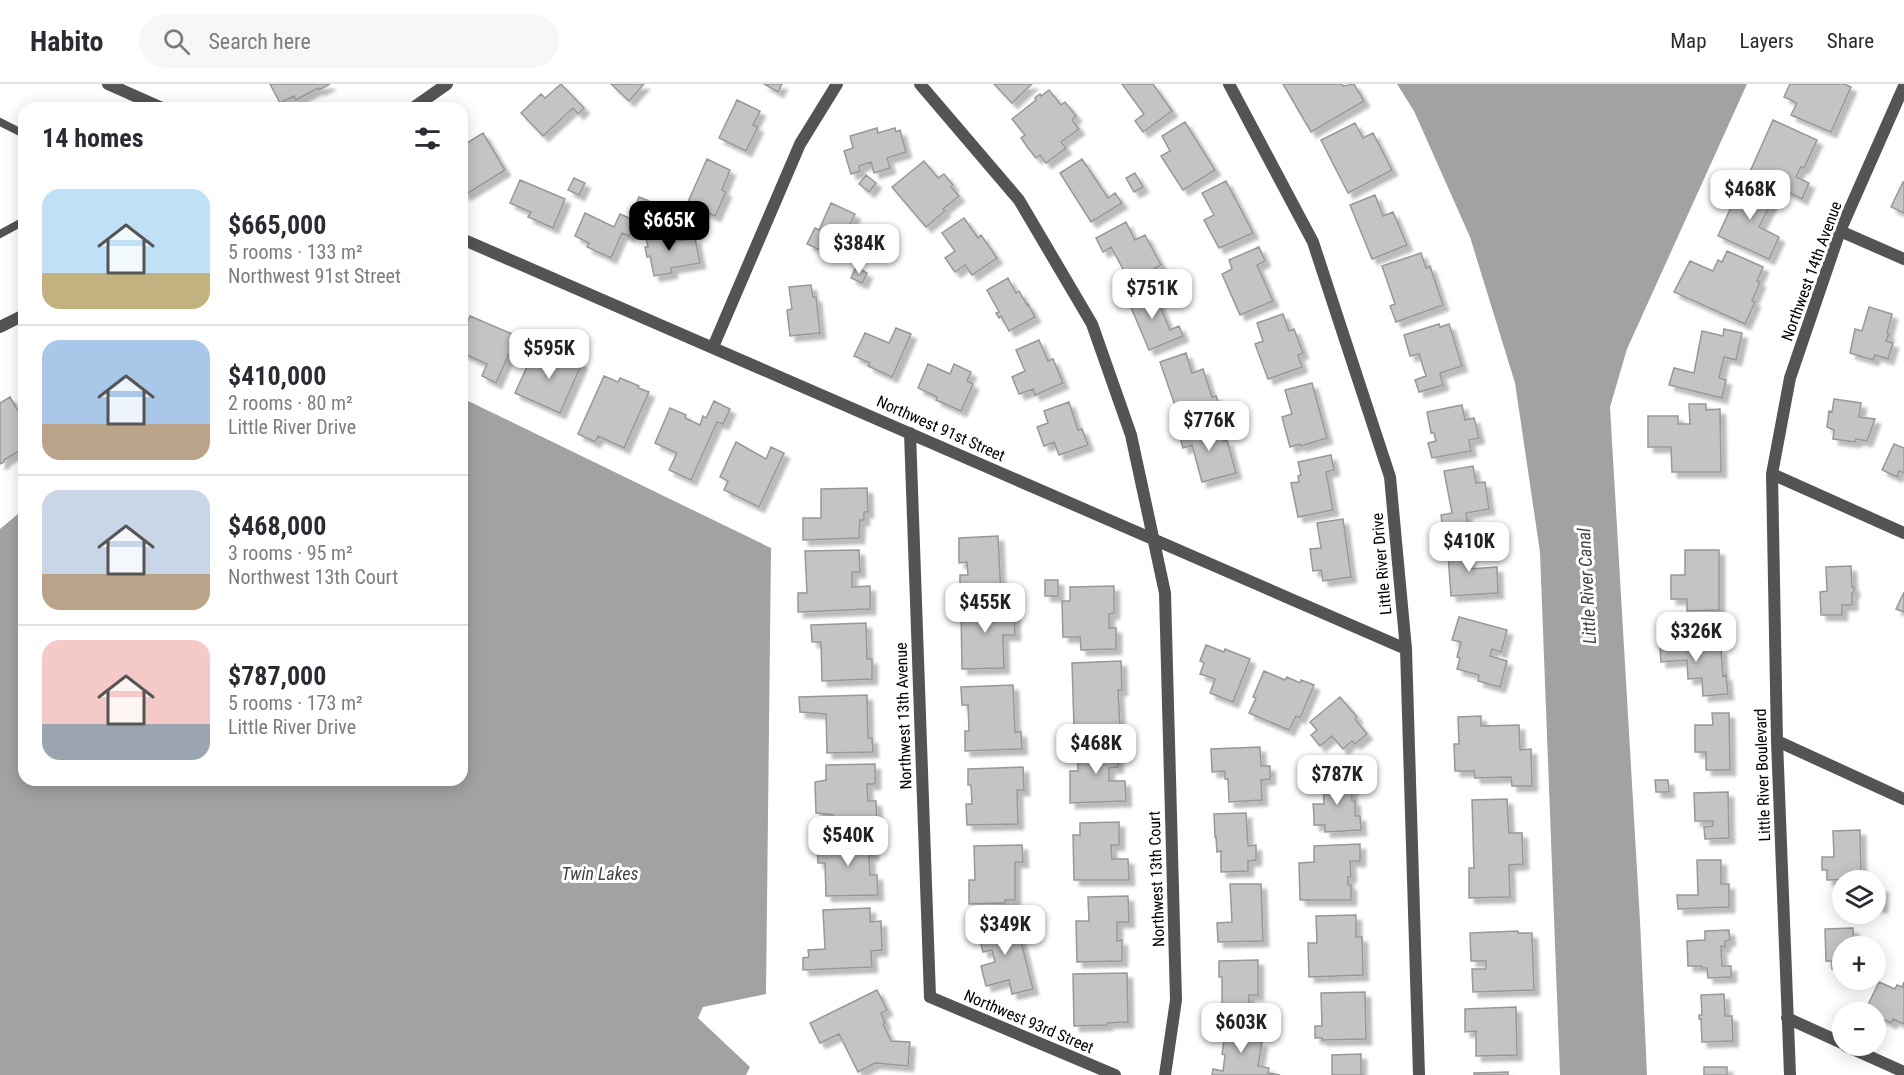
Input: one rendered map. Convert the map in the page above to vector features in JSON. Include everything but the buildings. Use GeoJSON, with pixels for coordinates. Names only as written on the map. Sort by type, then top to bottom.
{"type":"FeatureCollection","features":[{"type":"Feature","properties":{"kind":"street"},"geometry":{"type":"LineString","coordinates":[[108,84],[148,102]]}},
{"type":"Feature","properties":{"kind":"street"},"geometry":{"type":"LineString","coordinates":[[421,102],[447,84]]}},
{"type":"Feature","properties":{"kind":"street"},"geometry":{"type":"LineString","coordinates":[[713,347],[800,144],[837,84]]}},
{"type":"Feature","properties":{"kind":"street","name":"Northwest 13th Court"},"geometry":{"type":"LineString","coordinates":[[920,84],[1019,200],[1092,324],[1131,435],[1164,593],[1176,1000],[1166,1075]]}},
{"type":"Feature","properties":{"kind":"street","name":"Little River Drive"},"geometry":{"type":"LineString","coordinates":[[1229,84],[1313,242],[1390,477],[1406,649],[1419,1075]]}},
{"type":"Feature","properties":{"kind":"street","name":"Northwest 14th Avenue"},"geometry":{"type":"LineString","coordinates":[[1772,474],[1790,378],[1840,231],[1904,86]]}},
{"type":"Feature","properties":{"kind":"street"},"geometry":{"type":"LineString","coordinates":[[1840,231],[1904,259]]}},
{"type":"Feature","properties":{"kind":"street","name":"Northwest 91st Street"},"geometry":{"type":"LineString","coordinates":[[468,241],[1406,649]]}},
{"type":"Feature","properties":{"kind":"street"},"geometry":{"type":"LineString","coordinates":[[0,327],[18,318]]}},
{"type":"Feature","properties":{"kind":"street","name":"Northwest 13th Avenue"},"geometry":{"type":"LineString","coordinates":[[910,433],[930,997]]}},
{"type":"Feature","properties":{"kind":"street"},"geometry":{"type":"LineString","coordinates":[[1772,474],[1904,533]]}},
{"type":"Feature","properties":{"kind":"street","name":"Little River Boulevard"},"geometry":{"type":"LineString","coordinates":[[1772,474],[1777,741],[1790,1075]]}},
{"type":"Feature","properties":{"kind":"street"},"geometry":{"type":"LineString","coordinates":[[1777,741],[1904,799]]}},
{"type":"Feature","properties":{"kind":"street","name":"Northwest 93rd Street"},"geometry":{"type":"LineString","coordinates":[[930,997],[1115,1075]]}},
{"type":"Feature","properties":{"kind":"street"},"geometry":{"type":"LineString","coordinates":[[1787,1018],[1832,1038]]}},
{"type":"Feature","properties":{"kind":"street"},"geometry":{"type":"LineString","coordinates":[[1868,1056],[1904,1072]]}},
{"type":"Feature","properties":{"kind":"lane"},"geometry":{"type":"LineString","coordinates":[[0,122],[18,131]]}},
{"type":"Feature","properties":{"kind":"lane"},"geometry":{"type":"LineString","coordinates":[[0,234],[18,224]]}},
{"type":"Feature","properties":{"kind":"water","name":"Little River Canal"},"geometry":{"type":"Polygon","coordinates":[[[1397,84],[1747,84],[1627,349],[1610,407],[1647,1075],[1560,1075],[1540,552],[1515,383],[1470,237],[1414,111],[1397,84]]]}},
{"type":"Feature","properties":{"kind":"water","name":"Twin Lakes"},"geometry":{"type":"Polygon","coordinates":[[[468,401],[771,548],[766,994],[703,1007],[698,1018],[750,1067],[746,1075],[0,1075],[0,529],[18,514],[18,786],[468,786],[468,401]]]}}]}
